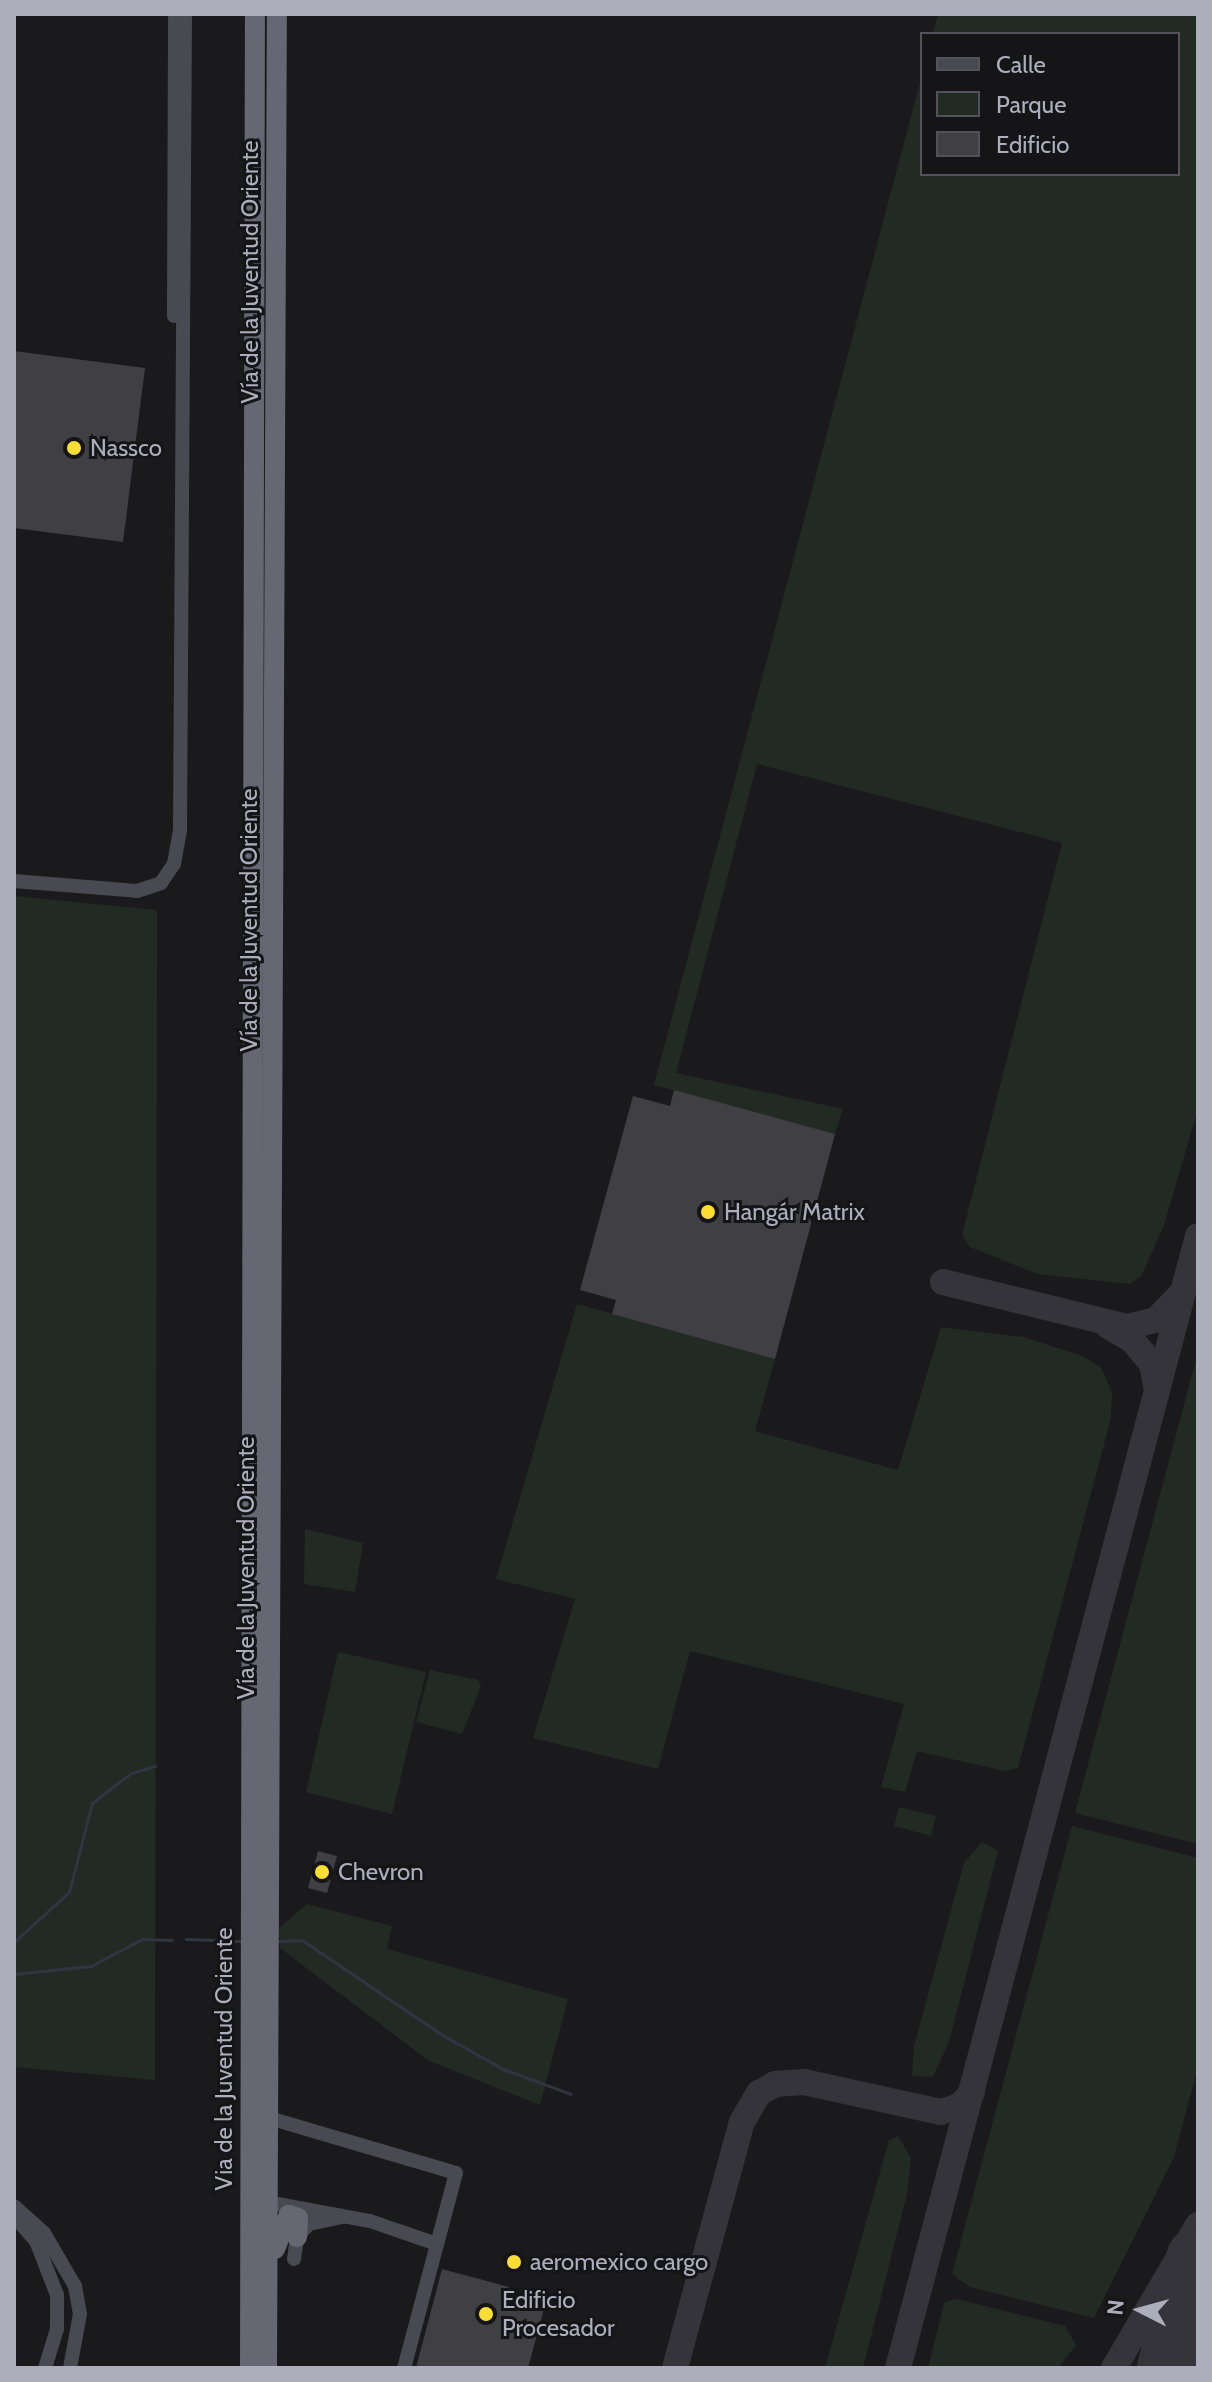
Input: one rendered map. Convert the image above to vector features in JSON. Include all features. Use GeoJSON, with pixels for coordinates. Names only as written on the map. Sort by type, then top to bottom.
{"type":"FeatureCollection","features":[{"type":"Feature","properties":{"kind":"highway"},"geometry":{"type":"LineString","coordinates":[[256,14],[264,29],[275,14]]}},
{"type":"Feature","properties":{"kind":"highway","name":"Vía de la Juventud Oriente"},"geometry":{"type":"LineString","coordinates":[[256,14],[265,84],[271,1825]]}},
{"type":"Feature","properties":{"kind":"highway","name":"Vía de la Juventud Oriente"},"geometry":{"type":"LineString","coordinates":[[249,1749],[265,84],[275,14]]}},
{"type":"Feature","properties":{"kind":"highway","name":"Via de la Juventud Oriente"},"geometry":{"type":"LineString","coordinates":[[249,1749],[249,1928],[259,1953],[269,2118],[260,2201],[250,2368]]}},
{"type":"Feature","properties":{"kind":"highway","name":"Via de la Juventud Oriente"},"geometry":{"type":"LineString","coordinates":[[267,2368],[287,2255],[260,2201],[259,1953],[270,1928],[271,1825]]}},
{"type":"Feature","properties":{"kind":"main road"},"geometry":{"type":"LineString","coordinates":[[174,864],[175,14]]}},
{"type":"Feature","properties":{"kind":"main road"},"geometry":{"type":"LineString","coordinates":[[14,881],[137,891],[161,883],[174,864],[180,815],[185,14]]}},
{"type":"Feature","properties":{"kind":"main road"},"geometry":{"type":"LineString","coordinates":[[269,2118],[456,2173],[434,2243],[406,2361],[395,2368]]}},
{"type":"Feature","properties":{"kind":"main road"},"geometry":{"type":"LineString","coordinates":[[260,2201],[347,2215],[434,2243]]}},
{"type":"Feature","properties":{"kind":"main road"},"geometry":{"type":"LineString","coordinates":[[14,2206],[44,2233],[75,2286],[80,2314],[70,2368]]}},
{"type":"Feature","properties":{"kind":"main road"},"geometry":{"type":"LineString","coordinates":[[287,2255],[313,2222],[347,2215]]}},
{"type":"Feature","properties":{"kind":"main road"},"geometry":{"type":"LineString","coordinates":[[14,2216],[36,2241],[57,2295],[57,2329],[45,2368]]}},
{"type":"Feature","properties":{"kind":"green space"},"geometry":{"type":"Polygon","coordinates":[[[938,14],[1198,14],[1198,1109],[1163,1228],[1141,1276],[1130,1284],[1037,1274],[970,1247],[962,1235],[1062,843],[757,764],[676,1073],[843,1109],[835,1134],[654,1085],[920,83],[920,176],[1180,176],[1180,32],[934,32],[938,14]]]}},
{"type":"Feature","properties":{"kind":"green space"},"geometry":{"type":"Polygon","coordinates":[[[14,896],[157,910],[155,2080],[14,2067],[14,896]]]}},
{"type":"Feature","properties":{"kind":"green space"},"geometry":{"type":"Polygon","coordinates":[[[577,1304],[775,1359],[755,1431],[898,1470],[941,1327],[1023,1337],[1083,1356],[1101,1368],[1112,1392],[1111,1418],[1018,1768],[1005,1771],[917,1751],[905,1792],[881,1787],[904,1704],[690,1651],[658,1769],[533,1738],[575,1599],[496,1579],[577,1304]]]}},
{"type":"Feature","properties":{"kind":"green space"},"geometry":{"type":"Polygon","coordinates":[[[1198,1352],[1198,1844],[1075,1813],[1198,1352]]]}},
{"type":"Feature","properties":{"kind":"green space"},"geometry":{"type":"Polygon","coordinates":[[[305,1529],[363,1543],[355,1592],[304,1584],[305,1529]]]}},
{"type":"Feature","properties":{"kind":"green space"},"geometry":{"type":"Polygon","coordinates":[[[338,1652],[426,1672],[392,1814],[306,1792],[338,1652]]]}},
{"type":"Feature","properties":{"kind":"green space"},"geometry":{"type":"Polygon","coordinates":[[[430,1670],[478,1680],[481,1686],[462,1734],[416,1722],[430,1670]]]}},
{"type":"Feature","properties":{"kind":"green space"},"geometry":{"type":"Polygon","coordinates":[[[899,1807],[936,1816],[931,1836],[894,1826],[899,1807]]]}},
{"type":"Feature","properties":{"kind":"green space"},"geometry":{"type":"Polygon","coordinates":[[[1072,1826],[1198,1858],[1198,2067],[1174,2157],[1094,2318],[970,2287],[952,2274],[1072,1826]]]}},
{"type":"Feature","properties":{"kind":"green space"},"geometry":{"type":"Polygon","coordinates":[[[982,1842],[998,1851],[949,2042],[933,2077],[912,2076],[914,2046],[964,1863],[982,1842]]]}},
{"type":"Feature","properties":{"kind":"green space"},"geometry":{"type":"Polygon","coordinates":[[[307,1904],[392,1926],[387,1949],[568,1999],[540,2105],[429,2061],[280,1948],[279,1928],[307,1904]]]}},
{"type":"Feature","properties":{"kind":"green space"},"geometry":{"type":"Polygon","coordinates":[[[898,2136],[911,2158],[907,2194],[863,2368],[825,2368],[889,2140],[898,2136]]]}},
{"type":"Feature","properties":{"kind":"green space"},"geometry":{"type":"Polygon","coordinates":[[[957,2299],[1065,2326],[1076,2345],[1058,2368],[928,2368],[944,2303],[957,2299]]]}},
{"type":"Feature","properties":{"kind":"building","name":"Nassco"},"geometry":{"type":"Polygon","coordinates":[[[14,351],[145,368],[123,542],[14,528],[14,351]]]}},
{"type":"Feature","properties":{"kind":"building","name":"Hangár Matrix"},"geometry":{"type":"Polygon","coordinates":[[[674,1090],[835,1134],[775,1359],[612,1314],[616,1300],[580,1290],[633,1096],[670,1106],[674,1090]]]}},
{"type":"Feature","properties":{"kind":"building","name":"Chevron"},"geometry":{"type":"Polygon","coordinates":[[[318,1851],[337,1856],[327,1893],[308,1888],[318,1851]]]}},
{"type":"Feature","properties":{"kind":"building","name":"Edificio Procesador"},"geometry":{"type":"Polygon","coordinates":[[[442,2269],[509,2287],[507,2294],[545,2305],[528,2368],[416,2368],[442,2269]]]}},
{"type":"Feature","properties":{"kind":"waterway"},"geometry":{"type":"LineString","coordinates":[[14,1942],[69,1892],[92,1803],[131,1773],[155,1766]]}},
{"type":"Feature","properties":{"kind":"waterway"},"geometry":{"type":"LineString","coordinates":[[14,1974],[91,1966],[142,1939],[172,1940]]}},
{"type":"Feature","properties":{"kind":"waterway"},"geometry":{"type":"LineString","coordinates":[[186,1939],[214,1940]]}},
{"type":"Feature","properties":{"kind":"waterway"},"geometry":{"type":"LineString","coordinates":[[279,1941],[302,1940],[444,2036],[503,2069],[571,2094]]}},
{"type":"Feature","properties":{"kind":"waterway"},"geometry":{"type":"LineString","coordinates":[[227,1941],[243,1941]]}},
{"type":"Feature","properties":{"kind":"taxiway"},"geometry":{"type":"LineString","coordinates":[[898,2368],[1198,1236]]}},
{"type":"Feature","properties":{"kind":"taxiway"},"geometry":{"type":"LineString","coordinates":[[943,1282],[1127,1327],[1156,1320],[1181,1294]]}},
{"type":"Feature","properties":{"kind":"taxiway"},"geometry":{"type":"LineString","coordinates":[[1108,1326],[1132,1340],[1152,1364],[1157,1389]]}},
{"type":"Feature","properties":{"kind":"taxiway"},"geometry":{"type":"LineString","coordinates":[[675,2368],[742,2122],[759,2093],[775,2084],[804,2082],[941,2112],[960,2106],[972,2092]]}},
{"type":"Feature","properties":{"kind":"taxiway"},"geometry":{"type":"LineString","coordinates":[[1114,2368],[1198,2225]]}},
{"type":"Feature","properties":{"kind":"runway"},"geometry":{"type":"LineString","coordinates":[[1169,2368],[1198,2259]]}},
{"type":"Feature","properties":{"kind":"place","name":"Nassco"},"geometry":{"type":"Point","coordinates":[74,448]}},
{"type":"Feature","properties":{"kind":"place","name":"Hangár Matrix"},"geometry":{"type":"Point","coordinates":[708,1212]}},
{"type":"Feature","properties":{"kind":"place","name":"Chevron"},"geometry":{"type":"Point","coordinates":[322,1872]}},
{"type":"Feature","properties":{"kind":"place","name":"aeromexico cargo"},"geometry":{"type":"Point","coordinates":[514,2262]}},
{"type":"Feature","properties":{"kind":"place","name":"Edificio Procesador"},"geometry":{"type":"Point","coordinates":[486,2314]}}]}
